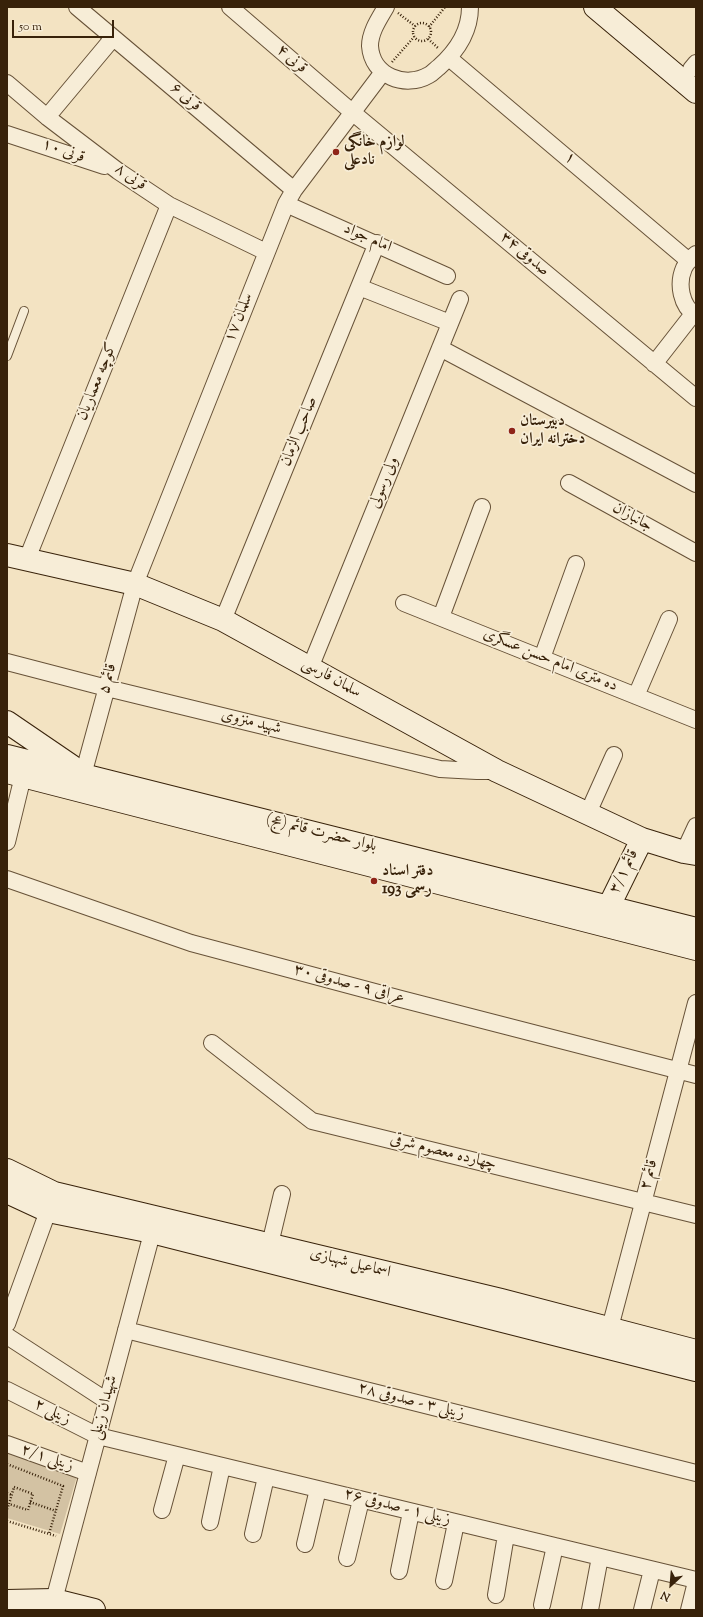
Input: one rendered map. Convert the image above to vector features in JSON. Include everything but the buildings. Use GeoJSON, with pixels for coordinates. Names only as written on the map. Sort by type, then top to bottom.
{"type":"FeatureCollection","features":[{"type":"Feature","properties":{"kind":"street","name":"قرنی ۶"},"geometry":{"type":"LineString","coordinates":[[77,7],[294,190]]}},
{"type":"Feature","properties":{"kind":"street","name":"قرنی ۴"},"geometry":{"type":"LineString","coordinates":[[230,7],[352,112]]}},
{"type":"Feature","properties":{"kind":"street"},"geometry":{"type":"LineString","coordinates":[[392,9],[373,32],[370,46],[373,57],[380,70],[391,78],[404,81],[416,80],[429,75],[449,58],[466,31],[470,19],[470,7]]}},
{"type":"Feature","properties":{"kind":"street"},"geometry":{"type":"LineString","coordinates":[[595,7],[696,92]]}},
{"type":"Feature","properties":{"kind":"street"},"geometry":{"type":"LineString","coordinates":[[617,7],[694,68]]}},
{"type":"Feature","properties":{"kind":"street"},"geometry":{"type":"LineString","coordinates":[[47,117],[113,38]]}},
{"type":"Feature","properties":{"kind":"street","name":"۱"},"geometry":{"type":"LineString","coordinates":[[449,58],[692,257]]}},
{"type":"Feature","properties":{"kind":"street","name":"سلمان ۱۷"},"geometry":{"type":"LineString","coordinates":[[135,584],[286,204],[294,190],[383,72]]}},
{"type":"Feature","properties":{"kind":"street","name":"قرنی ۸"},"geometry":{"type":"LineString","coordinates":[[7,83],[47,117],[118,171],[169,205],[266,252]]}},
{"type":"Feature","properties":{"kind":"street","name":"صدوقی ۳۴"},"geometry":{"type":"LineString","coordinates":[[352,112],[696,398]]}},
{"type":"Feature","properties":{"kind":"street","name":"قرنی ۱۰"},"geometry":{"type":"LineString","coordinates":[[7,134],[118,171]]}},
{"type":"Feature","properties":{"kind":"street","name":"امام جواد"},"geometry":{"type":"LineString","coordinates":[[286,204],[447,276]]}},
{"type":"Feature","properties":{"kind":"street","name":"کوچه معماریان"},"geometry":{"type":"LineString","coordinates":[[17,557],[169,205]]}},
{"type":"Feature","properties":{"kind":"street","name":"صاحب الزمان"},"geometry":{"type":"LineString","coordinates":[[223,620],[377,244]]}},
{"type":"Feature","properties":{"kind":"street"},"geometry":{"type":"LineString","coordinates":[[654,364],[695,315],[684,300],[681,292],[681,276],[692,257]]}},
{"type":"Feature","properties":{"kind":"street"},"geometry":{"type":"LineString","coordinates":[[359,287],[450,323]]}},
{"type":"Feature","properties":{"kind":"street","name":"ولی رسولی"},"geometry":{"type":"LineString","coordinates":[[310,668],[460,299]]}},
{"type":"Feature","properties":{"kind":"street"},"geometry":{"type":"LineString","coordinates":[[440,348],[696,484]]}},
{"type":"Feature","properties":{"kind":"street","name":"جانبازان"},"geometry":{"type":"LineString","coordinates":[[569,483],[696,554]]}},
{"type":"Feature","properties":{"kind":"street"},"geometry":{"type":"LineString","coordinates":[[441,618],[482,507]]}},
{"type":"Feature","properties":{"kind":"street","name":"سلمان فارسی"},"geometry":{"type":"LineString","coordinates":[[17,557],[135,584],[223,620],[497,771],[642,838],[690,853]]}},
{"type":"Feature","properties":{"kind":"street"},"geometry":{"type":"LineString","coordinates":[[542,658],[576,564]]}},
{"type":"Feature","properties":{"kind":"street","name":"قائم ۵"},"geometry":{"type":"LineString","coordinates":[[85,784],[107,688],[135,584]]}},
{"type":"Feature","properties":{"kind":"street","name":"ده متری امام حسن عسگری"},"geometry":{"type":"LineString","coordinates":[[404,603],[696,720]]}},
{"type":"Feature","properties":{"kind":"street"},"geometry":{"type":"LineString","coordinates":[[636,696],[669,619]]}},
{"type":"Feature","properties":{"kind":"street","name":"شهید منزوی"},"geometry":{"type":"LineString","coordinates":[[7,662],[107,688],[440,769],[477,772],[497,771]]}},
{"type":"Feature","properties":{"kind":"street","name":"بلوار حضرت قائم (عج)"},"geometry":{"type":"LineString","coordinates":[[7,722],[85,784],[696,949]]}},
{"type":"Feature","properties":{"kind":"street"},"geometry":{"type":"LineString","coordinates":[[588,814],[614,755]]}},
{"type":"Feature","properties":{"kind":"street"},"geometry":{"type":"LineString","coordinates":[[7,756],[85,784]]}},
{"type":"Feature","properties":{"kind":"street"},"geometry":{"type":"LineString","coordinates":[[7,842],[15,774],[85,784]]}},
{"type":"Feature","properties":{"kind":"street","name":"بلوار حضرت قائم (عج)"},"geometry":{"type":"LineString","coordinates":[[85,784],[609,906],[696,928]]}},
{"type":"Feature","properties":{"kind":"street"},"geometry":{"type":"LineString","coordinates":[[690,853],[696,826]]}},
{"type":"Feature","properties":{"kind":"street","name":"قائم ۳/۱"},"geometry":{"type":"LineString","coordinates":[[609,906],[642,838]]}},
{"type":"Feature","properties":{"kind":"street","name":"عراقی ۹ - صدوقی ۳۰"},"geometry":{"type":"LineString","coordinates":[[7,879],[192,943],[401,1000],[696,1075]]}},
{"type":"Feature","properties":{"kind":"street","name":"قائم ۲"},"geometry":{"type":"LineString","coordinates":[[607,1338],[696,1002]]}},
{"type":"Feature","properties":{"kind":"street","name":"چهارده معصوم شرقی"},"geometry":{"type":"LineString","coordinates":[[212,1043],[312,1121],[696,1215]]}},
{"type":"Feature","properties":{"kind":"street","name":"اسماعیل شهبازی"},"geometry":{"type":"LineString","coordinates":[[7,1170],[54,1193],[154,1224],[607,1338],[696,1351]]}},
{"type":"Feature","properties":{"kind":"street","name":"اسماعیل شهبازی"},"geometry":{"type":"LineString","coordinates":[[7,1192],[48,1211],[154,1224],[270,1244],[501,1300],[696,1370]]}},
{"type":"Feature","properties":{"kind":"street"},"geometry":{"type":"LineString","coordinates":[[270,1244],[282,1194]]}},
{"type":"Feature","properties":{"kind":"street"},"geometry":{"type":"LineString","coordinates":[[7,1324],[48,1211]]}},
{"type":"Feature","properties":{"kind":"street","name":"شهیدان زینلی"},"geometry":{"type":"LineString","coordinates":[[52,1605],[154,1224]]}},
{"type":"Feature","properties":{"kind":"street","name":"زینلی ۳ - صدوقی ۲۸"},"geometry":{"type":"LineString","coordinates":[[126,1330],[696,1473]]}},
{"type":"Feature","properties":{"kind":"street"},"geometry":{"type":"LineString","coordinates":[[7,1336],[107,1401]]}},
{"type":"Feature","properties":{"kind":"street","name":"زینلی ۲"},"geometry":{"type":"LineString","coordinates":[[7,1390],[98,1436]]}},
{"type":"Feature","properties":{"kind":"street","name":"زینلی ۱ - صدوقی ۲۶"},"geometry":{"type":"LineString","coordinates":[[98,1436],[696,1581]]}},
{"type":"Feature","properties":{"kind":"street","name":"زینلی ۲/۱"},"geometry":{"type":"LineString","coordinates":[[7,1444],[88,1473]]}},
{"type":"Feature","properties":{"kind":"street"},"geometry":{"type":"LineString","coordinates":[[162,1510],[177,1455]]}},
{"type":"Feature","properties":{"kind":"street"},"geometry":{"type":"LineString","coordinates":[[210,1522],[222,1466]]}},
{"type":"Feature","properties":{"kind":"street"},"geometry":{"type":"LineString","coordinates":[[253,1534],[266,1477]]}},
{"type":"Feature","properties":{"kind":"street"},"geometry":{"type":"LineString","coordinates":[[305,1544],[318,1489]]}},
{"type":"Feature","properties":{"kind":"street"},"geometry":{"type":"LineString","coordinates":[[347,1558],[362,1500]]}},
{"type":"Feature","properties":{"kind":"street"},"geometry":{"type":"LineString","coordinates":[[399,1571],[411,1512]]}},
{"type":"Feature","properties":{"kind":"street"},"geometry":{"type":"LineString","coordinates":[[444,1581],[456,1523]]}},
{"type":"Feature","properties":{"kind":"street"},"geometry":{"type":"LineString","coordinates":[[496,1594],[506,1535]]}},
{"type":"Feature","properties":{"kind":"street"},"geometry":{"type":"LineString","coordinates":[[542,1605],[555,1546]]}},
{"type":"Feature","properties":{"kind":"street"},"geometry":{"type":"LineString","coordinates":[[590,1610],[600,1557]]}},
{"type":"Feature","properties":{"kind":"street"},"geometry":{"type":"LineString","coordinates":[[642,1610],[652,1570]]}},
{"type":"Feature","properties":{"kind":"street"},"geometry":{"type":"LineString","coordinates":[[689,1610],[696,1581]]}},
{"type":"Feature","properties":{"kind":"street"},"geometry":{"type":"LineString","coordinates":[[7,1601],[94,1610]]}},
{"type":"Feature","properties":{"kind":"lane"},"geometry":{"type":"LineString","coordinates":[[7,356],[24,311]]}},
{"type":"Feature","properties":{"kind":"path"},"geometry":{"type":"LineString","coordinates":[[429,27],[425,24],[419,23],[415,26],[412,32],[414,37],[418,41],[428,39],[430,35],[429,27],[445,7]]}},
{"type":"Feature","properties":{"kind":"path"},"geometry":{"type":"LineString","coordinates":[[392,9],[415,26]]}},
{"type":"Feature","properties":{"kind":"path"},"geometry":{"type":"LineString","coordinates":[[383,72],[414,37]]}},
{"type":"Feature","properties":{"kind":"path"},"geometry":{"type":"LineString","coordinates":[[7,1464],[63,1486],[49,1534]]}},
{"type":"Feature","properties":{"kind":"path"},"geometry":{"type":"LineString","coordinates":[[7,1509],[14,1487],[33,1494],[28,1510],[9,1504]]}},
{"type":"Feature","properties":{"kind":"path"},"geometry":{"type":"LineString","coordinates":[[7,1493],[12,1495]]}},
{"type":"Feature","properties":{"kind":"path"},"geometry":{"type":"LineString","coordinates":[[30,1502],[56,1511]]}},
{"type":"Feature","properties":{"kind":"path"},"geometry":{"type":"LineString","coordinates":[[7,1520],[70,1540]]}},
{"type":"Feature","properties":{"kind":"shaded area"},"geometry":{"type":"Polygon","coordinates":[[[7,1450],[77,1476],[60,1534],[7,1518],[7,1450]]]}},
{"type":"Feature","properties":{"kind":"place","name":"لوازم خانگی نادعلی"},"geometry":{"type":"Point","coordinates":[336,152]}},
{"type":"Feature","properties":{"kind":"place","name":"دبیرستان دخترانه ایران"},"geometry":{"type":"Point","coordinates":[512,431]}},
{"type":"Feature","properties":{"kind":"place","name":"دفتر اسناد رسمی 193"},"geometry":{"type":"Point","coordinates":[374,881]}}]}
